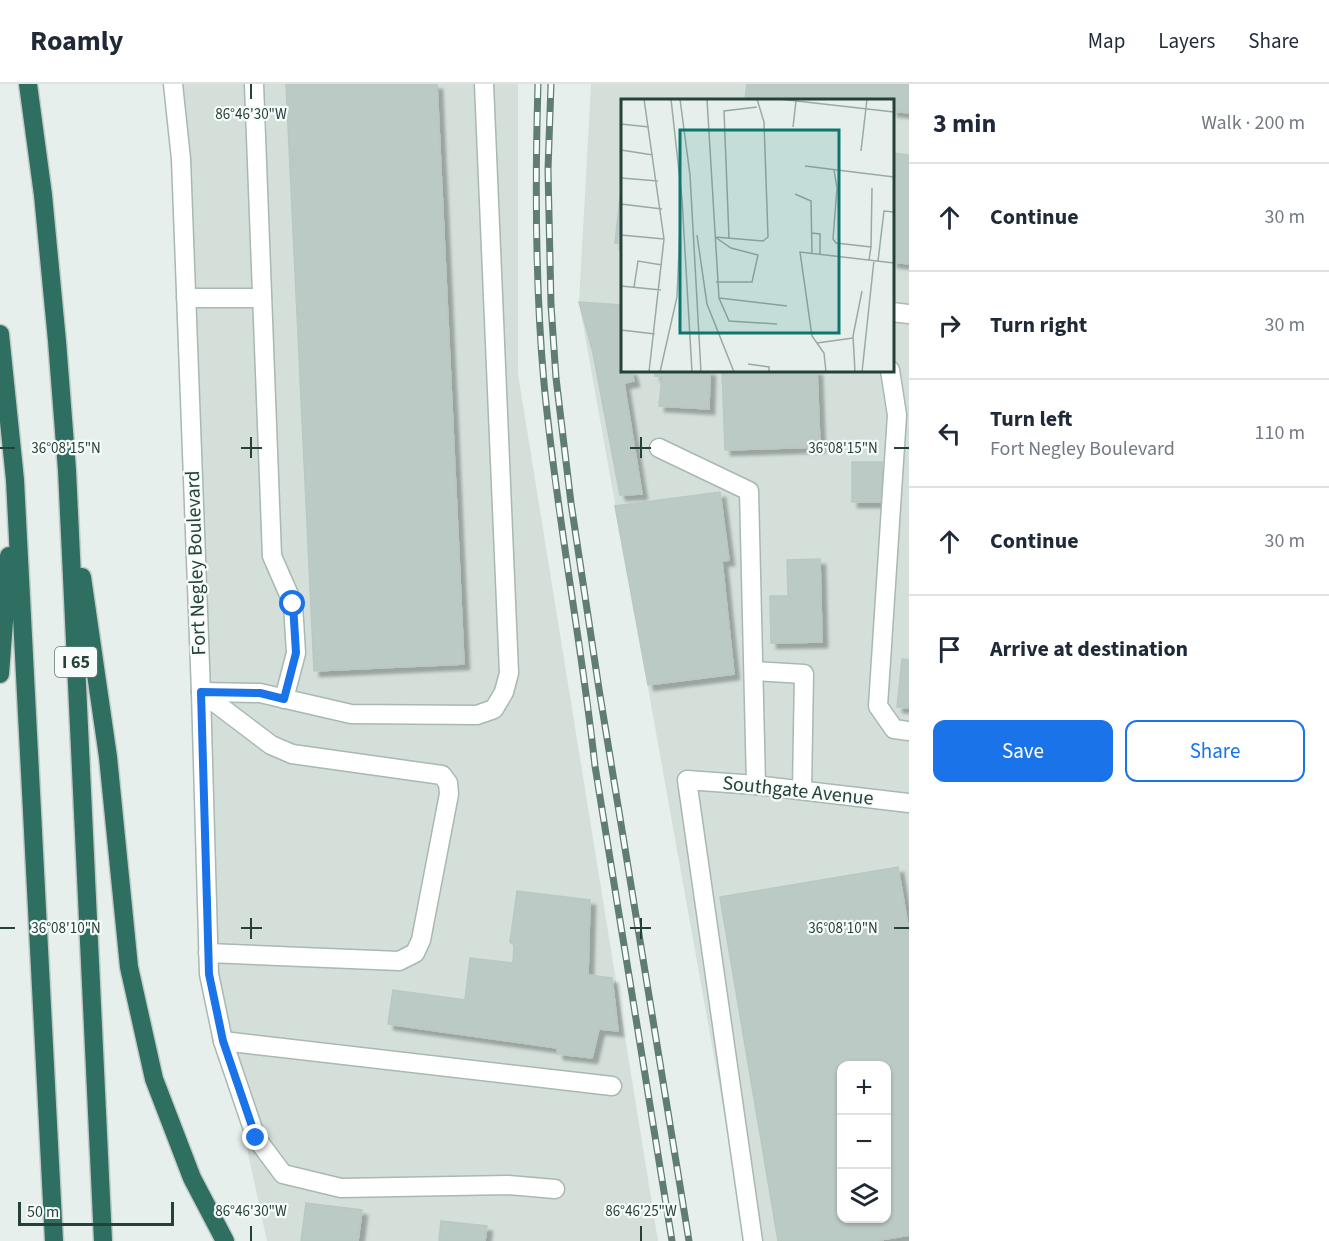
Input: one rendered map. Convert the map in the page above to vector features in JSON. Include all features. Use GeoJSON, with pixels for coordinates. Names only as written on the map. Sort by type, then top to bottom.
{"type":"FeatureCollection","features":[{"type":"Feature","properties":{"kind":"highway","name":"I 65"},"geometry":{"type":"LineString","coordinates":[[28,84],[45,218],[67,470],[104,1241]]}},
{"type":"Feature","properties":{"kind":"highway"},"geometry":{"type":"LineString","coordinates":[[0,334],[15,480],[54,1241]]}},
{"type":"Feature","properties":{"kind":"highway"},"geometry":{"type":"LineString","coordinates":[[67,470],[108,757],[129,967],[154,1079],[192,1178],[225,1241]]}},
{"type":"Feature","properties":{"kind":"highway"},"geometry":{"type":"LineString","coordinates":[[0,674],[15,480]]}},
{"type":"Feature","properties":{"kind":"street","name":"Fort Negley Boulevard"},"geometry":{"type":"LineString","coordinates":[[174,84],[181,159],[209,974],[223,1041],[256,1138],[283,1174],[341,1188],[508,1185],[555,1190]]}},
{"type":"Feature","properties":{"kind":"street"},"geometry":{"type":"LineString","coordinates":[[254,84],[272,556],[293,604],[296,653],[284,699]]}},
{"type":"Feature","properties":{"kind":"street"},"geometry":{"type":"LineString","coordinates":[[201,692],[260,693],[351,714],[477,715],[494,709],[504,692],[509,673],[484,84]]}},
{"type":"Feature","properties":{"kind":"street"},"geometry":{"type":"LineString","coordinates":[[186,298],[262,298]]}},
{"type":"Feature","properties":{"kind":"street"},"geometry":{"type":"LineString","coordinates":[[894,312],[909,314]]}},
{"type":"Feature","properties":{"kind":"street"},"geometry":{"type":"LineString","coordinates":[[890,372],[897,415],[878,706],[894,729],[909,731]]}},
{"type":"Feature","properties":{"kind":"street"},"geometry":{"type":"LineString","coordinates":[[659,448],[749,491],[756,785]]}},
{"type":"Feature","properties":{"kind":"street"},"geometry":{"type":"LineString","coordinates":[[754,671],[804,674],[802,790]]}},
{"type":"Feature","properties":{"kind":"street"},"geometry":{"type":"LineString","coordinates":[[201,692],[271,745],[292,754],[442,775],[448,783],[449,794],[421,940],[415,952],[399,962],[208,953]]}},
{"type":"Feature","properties":{"kind":"street","name":"Southgate Avenue"},"geometry":{"type":"LineString","coordinates":[[753,1241],[687,780],[756,785],[909,803]]}},
{"type":"Feature","properties":{"kind":"street"},"geometry":{"type":"LineString","coordinates":[[223,1041],[612,1086]]}},
{"type":"Feature","properties":{"kind":"shaded area"},"geometry":{"type":"Polygon","coordinates":[[[173,84],[518,84],[518,374],[658,1241],[267,1241],[209,974],[173,84]]]}},
{"type":"Feature","properties":{"kind":"shaded area"},"geometry":{"type":"Polygon","coordinates":[[[591,84],[909,84],[909,1241],[747,1241],[579,302],[591,84]]]}},
{"type":"Feature","properties":{"kind":"building"},"geometry":{"type":"Polygon","coordinates":[[[286,84],[437,84],[464,664],[314,671],[286,84]]]}},
{"type":"Feature","properties":{"kind":"building"},"geometry":{"type":"Polygon","coordinates":[[[747,84],[909,84],[909,113],[894,111],[894,99],[745,99],[747,84]]]}},
{"type":"Feature","properties":{"kind":"building"},"geometry":{"type":"Polygon","coordinates":[[[894,153],[909,155],[909,264],[894,262],[894,153]]]}},
{"type":"Feature","properties":{"kind":"building"},"geometry":{"type":"Polygon","coordinates":[[[621,188],[621,244],[615,243],[621,188]]]}},
{"type":"Feature","properties":{"kind":"building"},"geometry":{"type":"Polygon","coordinates":[[[579,302],[621,305],[621,372],[632,372],[634,381],[624,383],[642,494],[620,495],[593,353],[579,302]]]}},
{"type":"Feature","properties":{"kind":"building"},"geometry":{"type":"Polygon","coordinates":[[[655,372],[710,372],[709,409],[659,406],[662,377],[655,376],[655,372]]]}},
{"type":"Feature","properties":{"kind":"building"},"geometry":{"type":"Polygon","coordinates":[[[722,372],[817,372],[820,447],[725,450],[722,372]]]}},
{"type":"Feature","properties":{"kind":"building"},"geometry":{"type":"Polygon","coordinates":[[[852,462],[882,462],[882,502],[852,502],[852,462]]]}},
{"type":"Feature","properties":{"kind":"building"},"geometry":{"type":"Polygon","coordinates":[[[720,492],[729,560],[722,561],[734,674],[648,685],[615,506],[720,492]]]}},
{"type":"Feature","properties":{"kind":"building"},"geometry":{"type":"Polygon","coordinates":[[[820,559],[822,642],[771,643],[770,596],[788,596],[787,560],[820,559]]]}},
{"type":"Feature","properties":{"kind":"building"},"geometry":{"type":"Polygon","coordinates":[[[902,659],[909,660],[909,708],[897,707],[902,659]]]}},
{"type":"Feature","properties":{"kind":"building"},"geometry":{"type":"Polygon","coordinates":[[[898,867],[909,932],[909,1235],[874,1241],[778,1241],[720,897],[898,867]]]}},
{"type":"Feature","properties":{"kind":"building"},"geometry":{"type":"Polygon","coordinates":[[[517,891],[590,900],[588,975],[612,978],[618,1031],[599,1029],[592,1058],[558,1054],[557,1048],[388,1024],[393,990],[465,1000],[470,958],[513,963],[514,945],[510,942],[517,891]]]}},
{"type":"Feature","properties":{"kind":"building"},"geometry":{"type":"Polygon","coordinates":[[[306,1203],[362,1210],[358,1241],[301,1241],[306,1203]]]}},
{"type":"Feature","properties":{"kind":"building"},"geometry":{"type":"Polygon","coordinates":[[[441,1221],[487,1226],[485,1241],[439,1241],[441,1221]]]}},
{"type":"Feature","properties":{"kind":"railway"},"geometry":{"type":"LineString","coordinates":[[538,84],[537,271],[549,431],[595,766],[672,1241]]}},
{"type":"Feature","properties":{"kind":"railway"},"geometry":{"type":"LineString","coordinates":[[551,84],[548,170],[551,305],[556,378],[571,503],[599,689],[689,1241]]}},
{"type":"Feature","properties":{"kind":"route"},"geometry":{"type":"LineString","coordinates":[[256,1138],[223,1041],[209,974],[201,692],[260,693],[284,699],[296,653],[293,604]]}}]}
